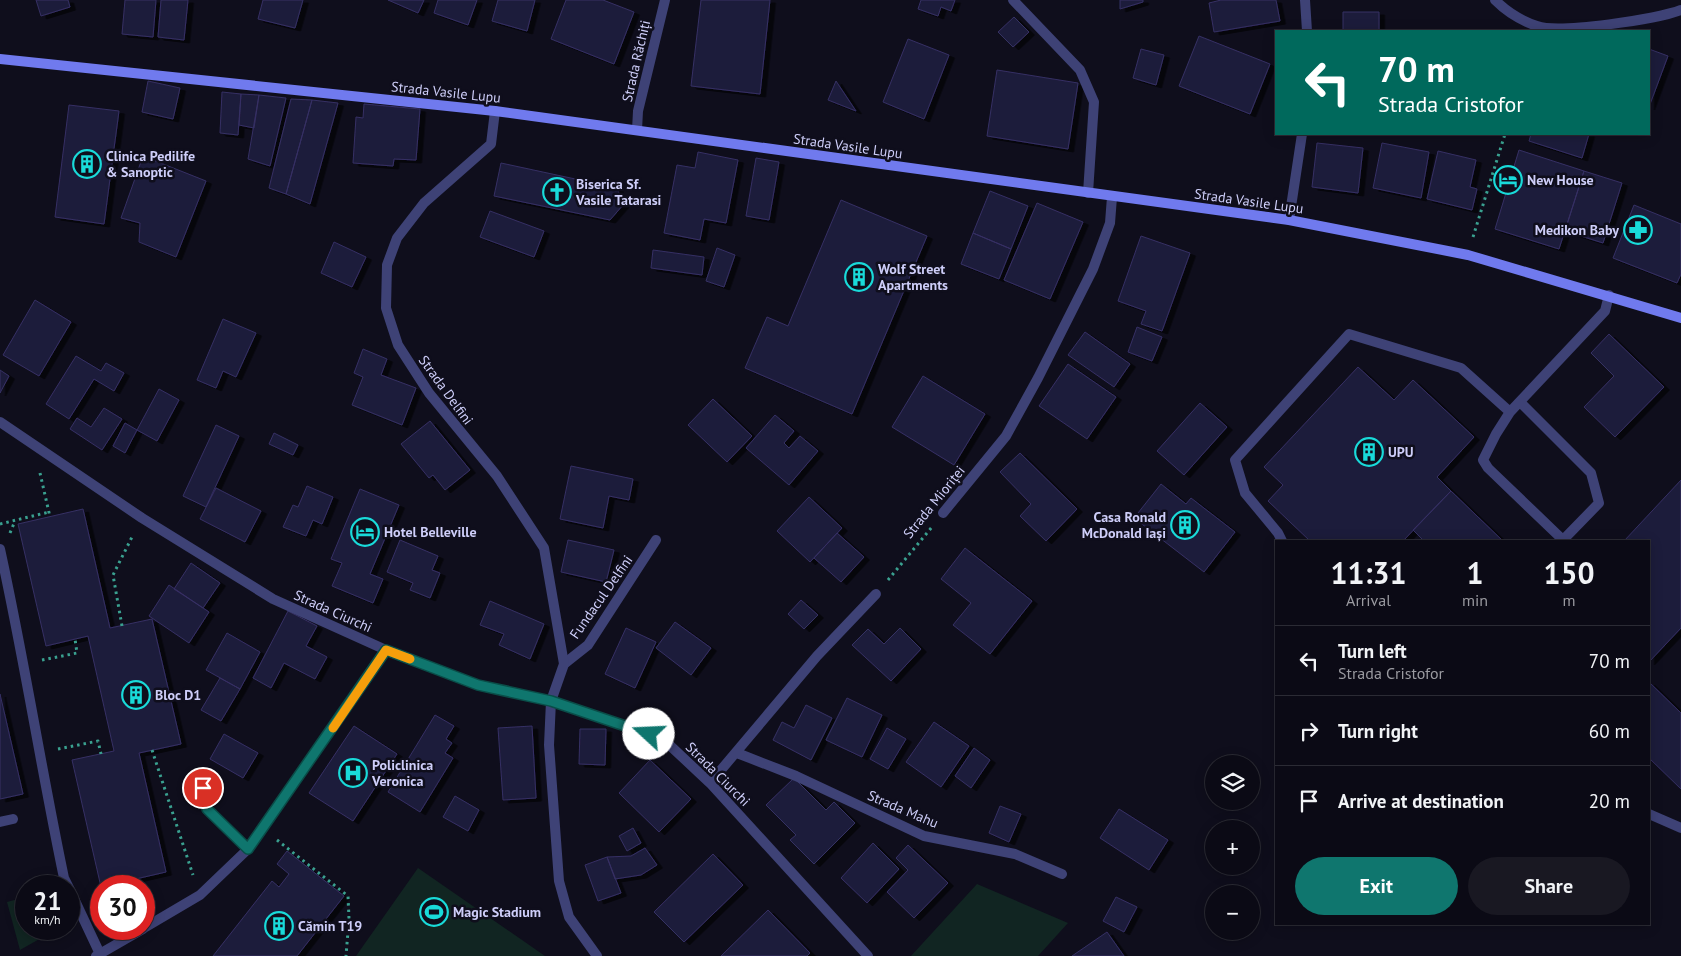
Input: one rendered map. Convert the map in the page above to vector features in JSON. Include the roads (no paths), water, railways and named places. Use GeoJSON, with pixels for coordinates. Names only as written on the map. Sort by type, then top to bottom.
{"type":"FeatureCollection","features":[{"type":"Feature","properties":{"kind":"main road","name":"Strada Vasile Lupu"},"geometry":{"type":"LineString","coordinates":[[0,59],[495,111],[1289,220],[1468,255],[1609,295],[1681,318]]}},
{"type":"Feature","properties":{"kind":"street","name":"Strada Răchiți"},"geometry":{"type":"LineString","coordinates":[[637,130],[638,111],[665,0]]}},
{"type":"Feature","properties":{"kind":"street"},"geometry":{"type":"LineString","coordinates":[[1013,0],[1080,70],[1094,102],[1088,193]]}},
{"type":"Feature","properties":{"kind":"street"},"geometry":{"type":"LineString","coordinates":[[1306,0],[1307,30]]}},
{"type":"Feature","properties":{"kind":"street"},"geometry":{"type":"LineString","coordinates":[[1495,0],[1503,8],[1538,26],[1563,28],[1596,26],[1681,10]]}},
{"type":"Feature","properties":{"kind":"street","name":"Strada Delfini"},"geometry":{"type":"LineString","coordinates":[[495,111],[491,144],[424,203],[397,238],[387,266],[386,308],[398,346],[429,393],[497,476],[544,548],[564,664],[551,701],[549,745],[558,881],[569,917],[597,956]]}},
{"type":"Feature","properties":{"kind":"street"},"geometry":{"type":"LineString","coordinates":[[1289,220],[1302,135]]}},
{"type":"Feature","properties":{"kind":"street","name":"Strada Mioriței"},"geometry":{"type":"LineString","coordinates":[[944,513],[1006,436],[1038,378],[1093,269],[1110,223],[1112,197]]}},
{"type":"Feature","properties":{"kind":"street"},"geometry":{"type":"LineString","coordinates":[[1521,403],[1591,473],[1599,503],[1563,540],[1488,468],[1483,460],[1510,412],[1521,403],[1605,312],[1609,295]]}},
{"type":"Feature","properties":{"kind":"street"},"geometry":{"type":"LineString","coordinates":[[1282,540],[1278,533],[1245,493],[1234,460],[1349,334],[1461,368],[1510,412]]}},
{"type":"Feature","properties":{"kind":"street","name":"Strada Ciurchi"},"geometry":{"type":"LineString","coordinates":[[0,422],[34,447],[142,518],[273,599],[386,650],[478,685],[551,701],[662,739],[710,783],[868,956]]}},
{"type":"Feature","properties":{"kind":"street","name":"Fundacul Delfini"},"geometry":{"type":"LineString","coordinates":[[564,664],[588,645],[656,540]]}},
{"type":"Feature","properties":{"kind":"street"},"geometry":{"type":"LineString","coordinates":[[0,549],[25,663],[63,875]]}},
{"type":"Feature","properties":{"kind":"street"},"geometry":{"type":"LineString","coordinates":[[710,783],[723,766],[738,753],[817,656],[876,594]]}},
{"type":"Feature","properties":{"kind":"street"},"geometry":{"type":"LineString","coordinates":[[155,922],[200,895],[248,849],[386,650]]}},
{"type":"Feature","properties":{"kind":"street","name":"Strada Mahu"},"geometry":{"type":"LineString","coordinates":[[738,753],[796,776],[924,836],[1015,854],[1062,874]]}},
{"type":"Feature","properties":{"kind":"street"},"geometry":{"type":"LineString","coordinates":[[203,788],[207,809],[248,849]]}},
{"type":"Feature","properties":{"kind":"street"},"geometry":{"type":"LineString","coordinates":[[1650,814],[1681,828]]}},
{"type":"Feature","properties":{"kind":"street"},"geometry":{"type":"LineString","coordinates":[[0,822],[13,819]]}},
{"type":"Feature","properties":{"kind":"street"},"geometry":{"type":"LineString","coordinates":[[80,914],[98,955],[125,940]]}},
{"type":"Feature","properties":{"kind":"place","name":"Clinica Pedilife & Sanoptic"},"geometry":{"type":"Point","coordinates":[87,164]}},
{"type":"Feature","properties":{"kind":"place","name":"New House"},"geometry":{"type":"Point","coordinates":[1508,180]}},
{"type":"Feature","properties":{"kind":"place","name":"Biserica Sf. Vasile Tatarasi"},"geometry":{"type":"Point","coordinates":[557,192]}},
{"type":"Feature","properties":{"kind":"place","name":"Medikon Baby"},"geometry":{"type":"Point","coordinates":[1638,230]}},
{"type":"Feature","properties":{"kind":"place","name":"Wolf Street Apartments"},"geometry":{"type":"Point","coordinates":[859,277]}},
{"type":"Feature","properties":{"kind":"place","name":"UPU"},"geometry":{"type":"Point","coordinates":[1369,452]}},
{"type":"Feature","properties":{"kind":"place","name":"Casa Ronald McDonald Iași"},"geometry":{"type":"Point","coordinates":[1185,525]}},
{"type":"Feature","properties":{"kind":"place","name":"Hotel Belleville"},"geometry":{"type":"Point","coordinates":[365,532]}},
{"type":"Feature","properties":{"kind":"place","name":"Bloc D1"},"geometry":{"type":"Point","coordinates":[136,695]}},
{"type":"Feature","properties":{"kind":"place","name":"Policlinica Veronica"},"geometry":{"type":"Point","coordinates":[353,773]}},
{"type":"Feature","properties":{"kind":"place","name":"Magic Stadium"},"geometry":{"type":"Point","coordinates":[434,912]}},
{"type":"Feature","properties":{"kind":"place","name":"Cămin T19"},"geometry":{"type":"Point","coordinates":[279,926]}}]}
